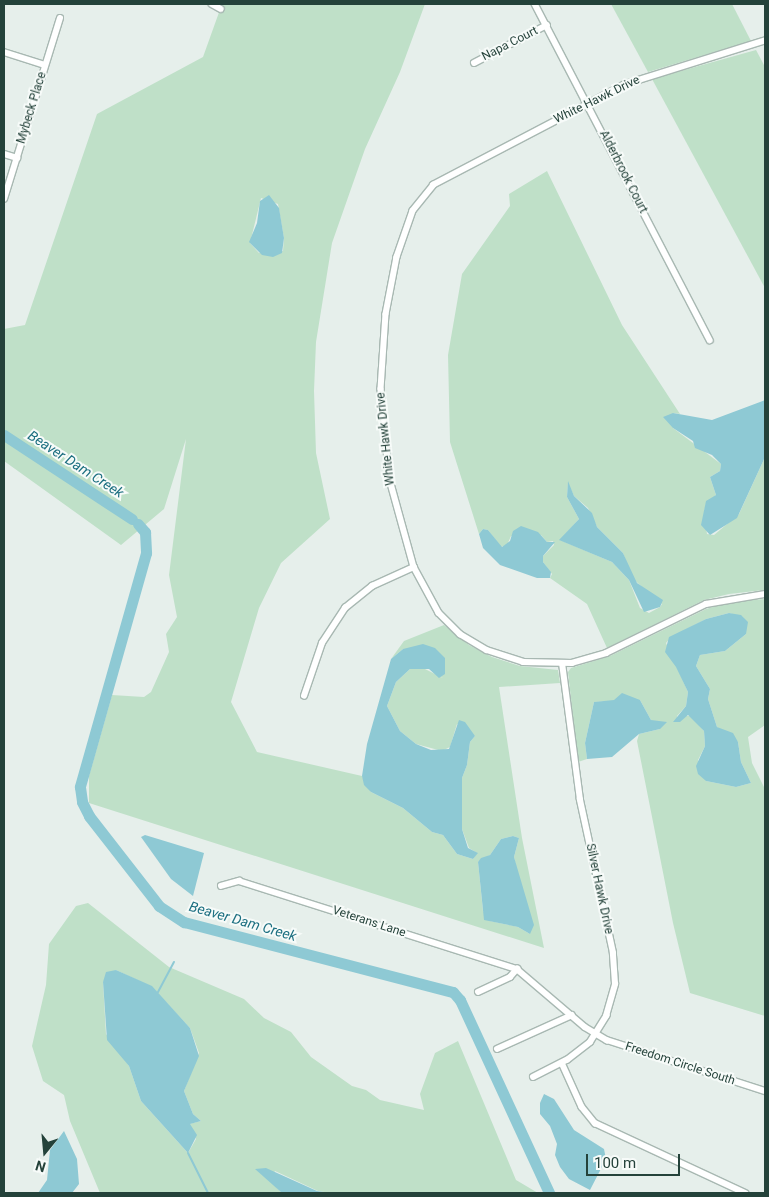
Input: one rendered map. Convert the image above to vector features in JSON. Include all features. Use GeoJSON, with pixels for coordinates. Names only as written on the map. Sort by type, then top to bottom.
{"type":"FeatureCollection","features":[{"type":"Feature","properties":{"kind":"street"},"geometry":{"type":"LineString","coordinates":[[212,4],[221,9]]}},
{"type":"Feature","properties":{"kind":"street","name":"Alderbrook Court"},"geometry":{"type":"LineString","coordinates":[[535,4],[710,340]]}},
{"type":"Feature","properties":{"kind":"street","name":"Mybeck Place"},"geometry":{"type":"LineString","coordinates":[[4,199],[60,18]]}},
{"type":"Feature","properties":{"kind":"street","name":"Napa Court"},"geometry":{"type":"LineString","coordinates":[[474,63],[546,25]]}},
{"type":"Feature","properties":{"kind":"street","name":"White Hawk Drive"},"geometry":{"type":"LineString","coordinates":[[765,41],[635,81],[587,103],[439,181],[417,205],[404,230],[389,292],[381,389],[391,486],[414,567],[439,612],[473,642],[499,656],[523,662],[562,664],[606,654],[706,604],[765,594]]}},
{"type":"Feature","properties":{"kind":"street"},"geometry":{"type":"LineString","coordinates":[[4,52],[45,65]]}},
{"type":"Feature","properties":{"kind":"street"},"geometry":{"type":"LineString","coordinates":[[4,154],[17,158]]}},
{"type":"Feature","properties":{"kind":"street"},"geometry":{"type":"LineString","coordinates":[[304,696],[322,643],[344,608],[372,586],[414,567]]}},
{"type":"Feature","properties":{"kind":"street","name":"Silver Hawk Drive"},"geometry":{"type":"LineString","coordinates":[[532,1077],[562,1063],[595,1035],[614,994],[614,965],[580,800],[562,664]]}},
{"type":"Feature","properties":{"kind":"street","name":"Veterans Lane"},"geometry":{"type":"LineString","coordinates":[[220,886],[239,881],[517,969],[595,1035]]}},
{"type":"Feature","properties":{"kind":"street"},"geometry":{"type":"LineString","coordinates":[[478,992],[510,977],[517,969]]}},
{"type":"Feature","properties":{"kind":"street"},"geometry":{"type":"LineString","coordinates":[[497,1049],[572,1015]]}},
{"type":"Feature","properties":{"kind":"street","name":"Freedom Circle South"},"geometry":{"type":"LineString","coordinates":[[595,1035],[765,1091]]}},
{"type":"Feature","properties":{"kind":"street"},"geometry":{"type":"LineString","coordinates":[[562,1063],[582,1108],[595,1123],[745,1193]]}},
{"type":"Feature","properties":{"kind":"green space"},"geometry":{"type":"Polygon","coordinates":[[[222,4],[425,4],[400,72],[365,149],[332,243],[316,342],[314,391],[316,453],[330,519],[281,563],[259,608],[231,702],[257,752],[362,776],[371,792],[403,808],[432,832],[443,835],[457,854],[473,859],[477,853],[469,848],[462,829],[462,778],[467,765],[470,742],[475,736],[457,724],[450,747],[442,751],[416,744],[400,731],[387,706],[396,682],[410,669],[421,667],[443,678],[403,649],[391,659],[404,641],[444,625],[469,645],[492,657],[520,666],[558,670],[560,683],[499,687],[522,838],[544,948],[89,803],[89,776],[112,695],[144,697],[151,692],[169,652],[166,634],[177,617],[169,575],[186,439],[164,509],[121,545],[4,461],[4,329],[25,325],[97,114],[203,57],[222,4]],[[261,198],[250,243],[259,253],[283,251],[284,238],[278,204],[261,198]],[[513,836],[501,839],[490,855],[478,862],[483,911],[490,921],[518,927],[530,934],[514,857],[519,838],[513,836]]]}},
{"type":"Feature","properties":{"kind":"green space"},"geometry":{"type":"Polygon","coordinates":[[[611,4],[732,4],[751,41],[648,72],[611,4]]]}},
{"type":"Feature","properties":{"kind":"green space"},"geometry":{"type":"Polygon","coordinates":[[[756,50],[765,67],[765,288],[652,79],[756,50]]]}},
{"type":"Feature","properties":{"kind":"green space"},"geometry":{"type":"Polygon","coordinates":[[[547,171],[622,325],[680,414],[673,413],[673,428],[721,464],[720,471],[710,477],[716,495],[706,504],[704,512],[707,534],[714,535],[739,514],[765,457],[765,590],[729,594],[704,600],[607,648],[587,604],[550,578],[552,574],[543,562],[543,556],[554,545],[553,541],[547,542],[541,535],[511,536],[507,545],[501,547],[488,530],[483,529],[479,534],[450,442],[448,355],[462,274],[510,206],[509,194],[547,171]],[[568,483],[567,497],[579,519],[560,540],[612,562],[629,580],[640,608],[649,613],[660,607],[662,604],[633,579],[623,553],[597,527],[588,508],[574,496],[568,483]]]}},
{"type":"Feature","properties":{"kind":"green space"},"geometry":{"type":"Polygon","coordinates":[[[765,599],[765,725],[748,737],[752,763],[765,789],[765,1016],[690,993],[673,923],[637,741],[639,734],[660,729],[651,720],[640,700],[594,702],[585,743],[587,759],[578,762],[568,672],[571,668],[610,656],[706,609],[730,602],[765,599]],[[729,613],[706,619],[671,637],[666,643],[688,692],[686,706],[677,716],[679,722],[685,716],[691,716],[704,731],[705,746],[698,760],[706,781],[736,787],[751,783],[741,762],[738,742],[717,727],[708,699],[710,689],[696,666],[700,655],[725,651],[746,634],[743,617],[729,613]]]}},
{"type":"Feature","properties":{"kind":"green space"},"geometry":{"type":"Polygon","coordinates":[[[88,903],[169,967],[244,999],[264,1018],[291,1032],[311,1057],[352,1086],[366,1090],[380,1100],[424,1110],[420,1094],[435,1053],[458,1041],[516,1180],[538,1193],[330,1193],[318,1191],[275,1171],[270,1181],[282,1193],[100,1193],[70,1121],[64,1095],[43,1081],[32,1046],[46,985],[49,944],[76,906],[88,903]],[[116,970],[103,982],[106,1034],[129,1066],[141,1101],[188,1153],[196,1139],[189,1124],[201,1121],[193,1114],[184,1091],[199,1053],[190,1028],[152,987],[116,970]]]}},
{"type":"Feature","properties":{"kind":"water"},"geometry":{"type":"Polygon","coordinates":[[[269,195],[279,208],[284,238],[282,253],[273,257],[262,255],[249,242],[257,223],[260,201],[269,195]]]}},
{"type":"Feature","properties":{"kind":"water"},"geometry":{"type":"Polygon","coordinates":[[[765,400],[765,457],[737,518],[710,535],[701,525],[706,501],[716,495],[710,477],[720,471],[721,464],[712,455],[695,448],[693,441],[673,428],[663,417],[673,413],[712,420],[765,400]]]}},
{"type":"Feature","properties":{"kind":"water"},"geometry":{"type":"Polygon","coordinates":[[[568,481],[574,496],[592,513],[597,527],[623,553],[637,583],[663,600],[660,607],[644,612],[629,580],[612,562],[559,540],[579,519],[567,497],[568,481]]]}},
{"type":"Feature","properties":{"kind":"water"},"geometry":{"type":"Polygon","coordinates":[[[521,526],[538,532],[547,542],[555,542],[543,556],[543,562],[551,572],[550,578],[537,578],[500,565],[483,548],[479,534],[483,529],[488,530],[502,547],[510,541],[513,531],[521,526]]]}},
{"type":"Feature","properties":{"kind":"water"},"geometry":{"type":"Polygon","coordinates":[[[729,613],[741,615],[748,622],[746,634],[725,651],[700,655],[696,666],[710,689],[708,699],[717,727],[733,733],[738,742],[741,762],[751,783],[736,787],[706,781],[698,774],[696,766],[705,746],[704,731],[688,715],[680,722],[673,722],[686,706],[688,692],[676,667],[665,652],[669,637],[706,619],[729,613]]]}},
{"type":"Feature","properties":{"kind":"water"},"geometry":{"type":"Polygon","coordinates":[[[423,644],[435,648],[445,658],[445,674],[439,678],[429,669],[410,669],[396,682],[387,706],[400,731],[416,744],[431,750],[449,749],[459,720],[465,722],[475,736],[470,742],[467,765],[462,778],[462,829],[468,848],[478,853],[473,859],[457,854],[443,835],[432,832],[403,808],[371,792],[364,785],[362,776],[367,744],[391,659],[403,649],[423,644]]]}},
{"type":"Feature","properties":{"kind":"water"},"geometry":{"type":"Polygon","coordinates":[[[622,693],[640,700],[651,720],[667,722],[660,729],[639,734],[612,757],[587,759],[585,743],[594,702],[614,700],[622,693]]]}},
{"type":"Feature","properties":{"kind":"water"},"geometry":{"type":"Polygon","coordinates":[[[145,835],[204,853],[193,896],[171,879],[141,837],[145,835]]]}},
{"type":"Feature","properties":{"kind":"water"},"geometry":{"type":"Polygon","coordinates":[[[513,836],[519,838],[514,857],[534,925],[530,934],[518,927],[484,920],[478,862],[481,858],[490,855],[501,839],[513,836]]]}},
{"type":"Feature","properties":{"kind":"water"},"geometry":{"type":"Polygon","coordinates":[[[116,970],[152,986],[190,1028],[199,1056],[184,1091],[193,1114],[201,1121],[190,1124],[197,1135],[188,1153],[141,1101],[129,1066],[107,1040],[103,982],[106,972],[116,970]]]}},
{"type":"Feature","properties":{"kind":"water"},"geometry":{"type":"Polygon","coordinates":[[[544,1094],[554,1099],[574,1130],[604,1149],[606,1159],[590,1190],[569,1179],[560,1167],[555,1155],[557,1144],[550,1126],[540,1114],[540,1103],[544,1094]]]}},
{"type":"Feature","properties":{"kind":"water"},"geometry":{"type":"Polygon","coordinates":[[[64,1131],[77,1159],[79,1184],[72,1193],[38,1193],[47,1180],[50,1150],[64,1131]]]}},
{"type":"Feature","properties":{"kind":"water"},"geometry":{"type":"Polygon","coordinates":[[[266,1168],[317,1191],[330,1193],[282,1193],[255,1169],[266,1168]]]}},
{"type":"Feature","properties":{"kind":"waterway","name":"Beaver Dam Creek"},"geometry":{"type":"LineString","coordinates":[[4,435],[132,519]]}},
{"type":"Feature","properties":{"kind":"waterway","name":"Beaver Dam Creek"},"geometry":{"type":"LineString","coordinates":[[138,524],[145,532],[146,553],[80,787],[82,802],[89,816],[159,906],[184,922],[453,992],[460,1000],[549,1193]]}},
{"type":"Feature","properties":{"kind":"waterway"},"geometry":{"type":"LineString","coordinates":[[158,992],[174,962]]}},
{"type":"Feature","properties":{"kind":"waterway"},"geometry":{"type":"LineString","coordinates":[[188,1153],[208,1193]]}}]}
